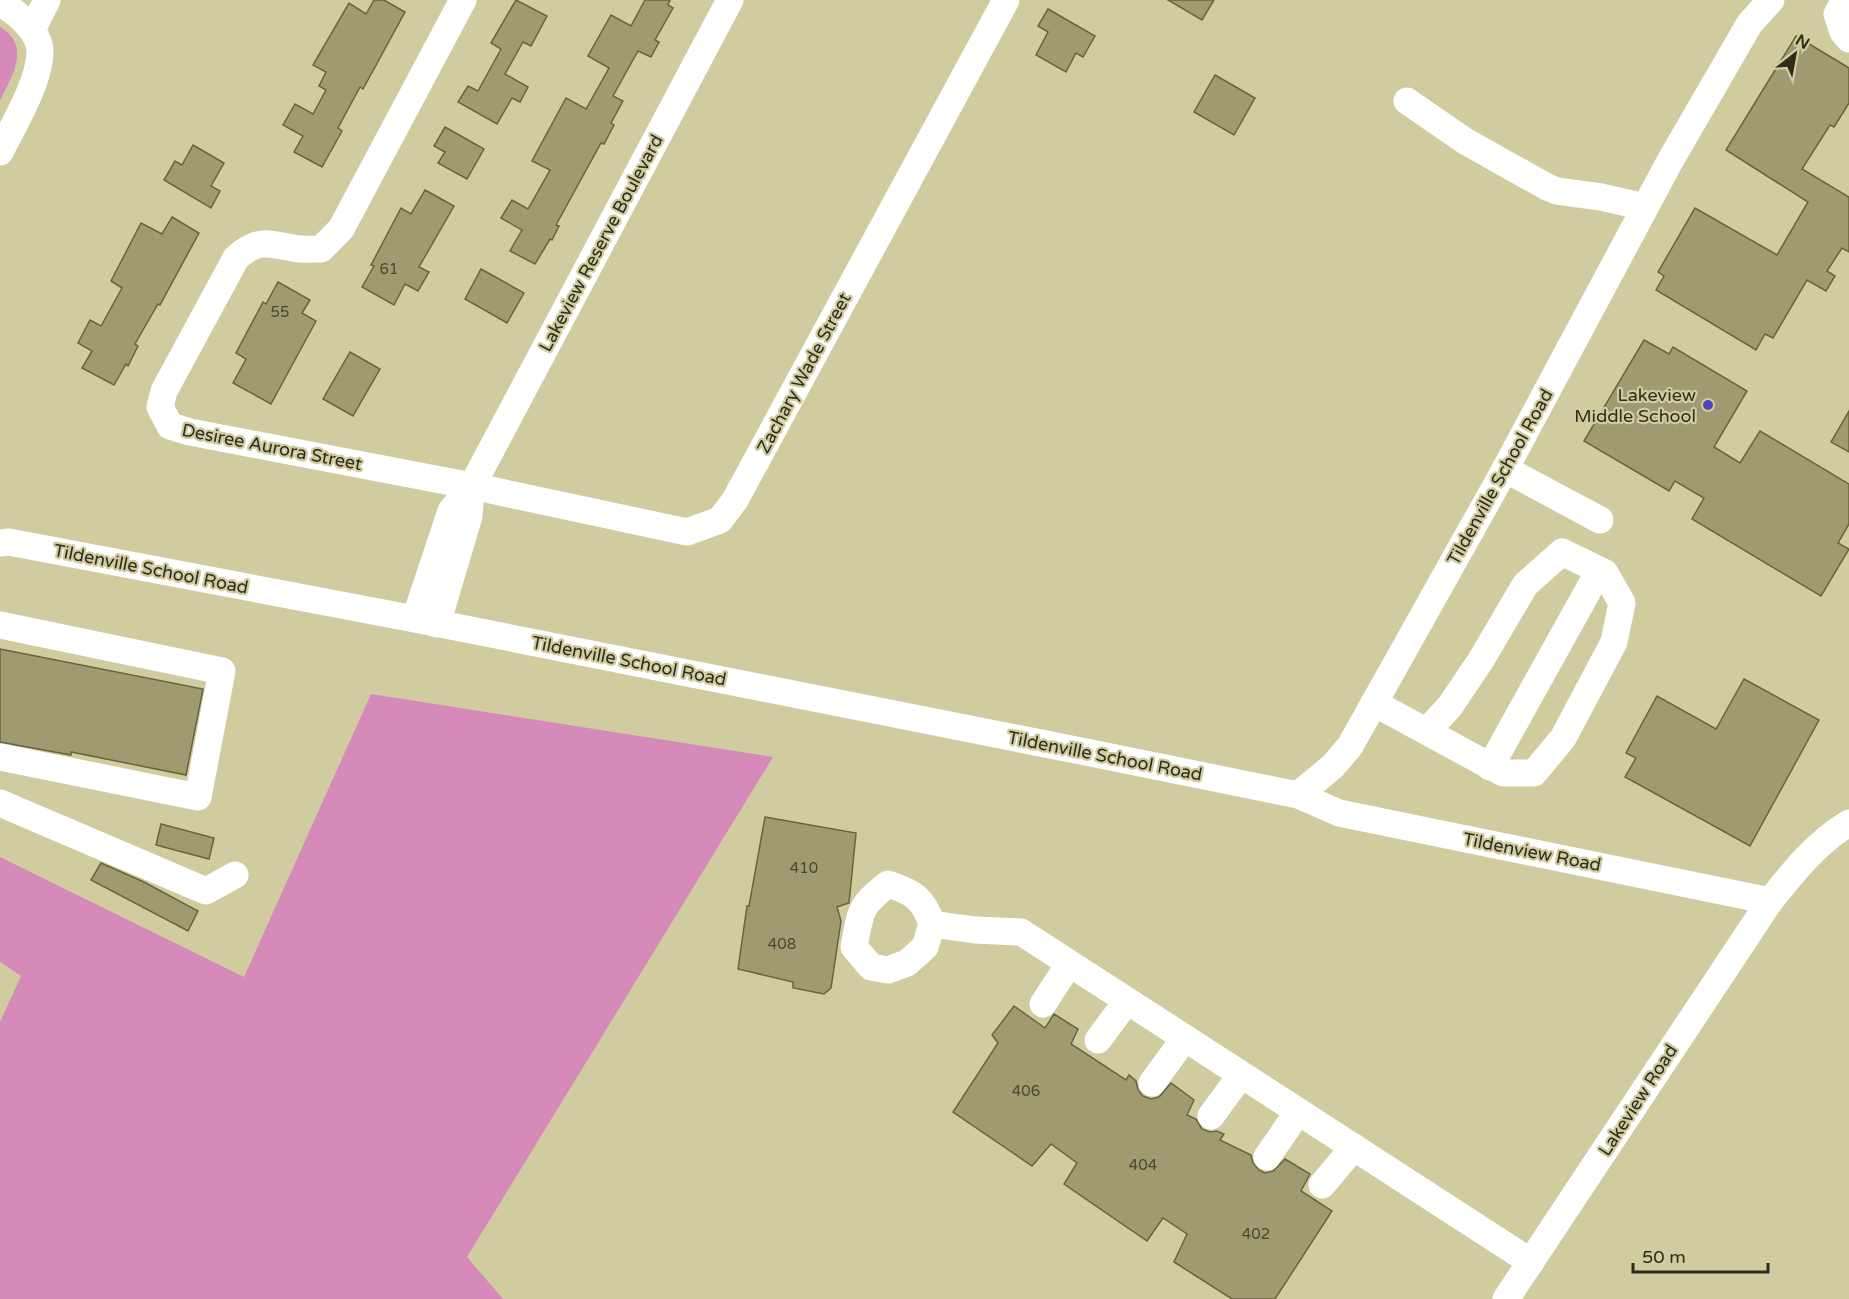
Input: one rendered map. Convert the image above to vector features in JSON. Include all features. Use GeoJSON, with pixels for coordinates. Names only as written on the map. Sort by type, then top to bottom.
{"type":"FeatureCollection","features":[{"type":"Feature","properties":{"kind":"street"},"geometry":{"type":"LineString","coordinates":[[32,30],[47,0]]}},
{"type":"Feature","properties":{"kind":"street","name":"Desiree Aurora Street"},"geometry":{"type":"LineString","coordinates":[[463,0],[341,229],[321,249],[295,249],[272,243],[248,247],[236,258],[164,391],[160,407],[170,426],[190,432],[471,486]]}},
{"type":"Feature","properties":{"kind":"street","name":"Lakeview Reserve Boulevard"},"geometry":{"type":"LineString","coordinates":[[426,621],[451,511],[471,486],[730,0]]}},
{"type":"Feature","properties":{"kind":"street","name":"Zachary Wade Street"},"geometry":{"type":"LineString","coordinates":[[471,486],[687,532],[720,520],[735,500],[1006,0]]}},
{"type":"Feature","properties":{"kind":"street","name":"Tildenville School Road"},"geometry":{"type":"LineString","coordinates":[[0,543],[9,542],[426,621],[1298,795],[1333,766],[1350,746],[1505,470],[1645,207],[1750,23],[1771,0]]}},
{"type":"Feature","properties":{"kind":"street"},"geometry":{"type":"LineString","coordinates":[[0,3],[12,9],[32,30],[40,51],[33,83],[0,152]]}},
{"type":"Feature","properties":{"kind":"street"},"geometry":{"type":"LineString","coordinates":[[1842,3],[1838,14],[1843,32],[1849,39]]}},
{"type":"Feature","properties":{"kind":"street"},"geometry":{"type":"LineString","coordinates":[[1407,101],[1465,141],[1547,188],[1645,207]]}},
{"type":"Feature","properties":{"kind":"street"},"geometry":{"type":"LineString","coordinates":[[1505,470],[1600,520]]}},
{"type":"Feature","properties":{"kind":"street"},"geometry":{"type":"LineString","coordinates":[[1374,704],[1503,773],[1534,773],[1563,738],[1614,642],[1622,603],[1605,573],[1562,552],[1525,585],[1481,660],[1450,706],[1427,731]]}},
{"type":"Feature","properties":{"kind":"street"},"geometry":{"type":"LineString","coordinates":[[1490,767],[1599,571]]}},
{"type":"Feature","properties":{"kind":"street"},"geometry":{"type":"LineString","coordinates":[[0,625],[222,671],[198,797],[0,757]]}},
{"type":"Feature","properties":{"kind":"street","name":"Tildenview Road"},"geometry":{"type":"LineString","coordinates":[[1298,795],[1339,813],[1770,901]]}},
{"type":"Feature","properties":{"kind":"street"},"geometry":{"type":"LineString","coordinates":[[0,803],[206,891],[235,875]]}},
{"type":"Feature","properties":{"kind":"street","name":"Lakeview Road"},"geometry":{"type":"LineString","coordinates":[[1506,1299],[1770,901],[1809,854],[1849,823]]}},
{"type":"Feature","properties":{"kind":"street"},"geometry":{"type":"LineString","coordinates":[[932,924],[975,930],[1021,932],[1531,1262]]}},
{"type":"Feature","properties":{"kind":"street"},"geometry":{"type":"LineString","coordinates":[[1043,1004],[1069,964]]}},
{"type":"Feature","properties":{"kind":"street"},"geometry":{"type":"LineString","coordinates":[[1098,1040],[1127,1001]]}},
{"type":"Feature","properties":{"kind":"street"},"geometry":{"type":"LineString","coordinates":[[1152,1083],[1185,1038]]}},
{"type":"Feature","properties":{"kind":"street"},"geometry":{"type":"LineString","coordinates":[[1211,1116],[1241,1074]]}},
{"type":"Feature","properties":{"kind":"street"},"geometry":{"type":"LineString","coordinates":[[1267,1157],[1298,1112]]}},
{"type":"Feature","properties":{"kind":"street"},"geometry":{"type":"LineString","coordinates":[[1322,1185],[1354,1147]]}},
{"type":"Feature","properties":{"kind":"shaded area"},"geometry":{"type":"Polygon","coordinates":[[[0,27],[10,35],[17,52],[14,72],[0,101],[0,27]]]}},
{"type":"Feature","properties":{"kind":"shaded area"},"geometry":{"type":"Polygon","coordinates":[[[371,694],[773,757],[467,1257],[503,1299],[0,1299],[0,1022],[21,976],[0,962],[0,857],[244,977],[371,694]]]}},
{"type":"Feature","properties":{"kind":"building"},"geometry":{"type":"Polygon","coordinates":[[[374,0],[384,0],[405,12],[363,89],[360,87],[338,128],[342,131],[322,167],[294,152],[303,136],[283,125],[295,104],[313,114],[326,90],[319,86],[326,72],[313,65],[349,3],[366,14],[374,0]]]}},
{"type":"Feature","properties":{"kind":"building"},"geometry":{"type":"Polygon","coordinates":[[[516,0],[547,16],[531,46],[523,42],[505,74],[528,87],[520,102],[512,98],[497,124],[458,102],[468,86],[478,91],[501,49],[491,43],[516,0]]]}},
{"type":"Feature","properties":{"kind":"building"},"geometry":{"type":"Polygon","coordinates":[[[645,0],[670,0],[668,5],[673,8],[655,40],[659,42],[651,57],[638,51],[613,96],[623,101],[611,123],[614,125],[604,144],[601,143],[556,225],[559,226],[552,240],[550,239],[535,264],[510,251],[522,230],[501,218],[512,200],[528,209],[550,170],[532,161],[566,98],[586,109],[609,68],[588,56],[611,15],[631,26],[645,0]]]}},
{"type":"Feature","properties":{"kind":"building"},"geometry":{"type":"Polygon","coordinates":[[[1168,0],[1214,0],[1202,20],[1168,0]]]}},
{"type":"Feature","properties":{"kind":"building"},"geometry":{"type":"Polygon","coordinates":[[[1048,9],[1095,36],[1083,57],[1076,53],[1066,72],[1036,55],[1048,32],[1038,26],[1048,9]]]}},
{"type":"Feature","properties":{"kind":"building"},"geometry":{"type":"Polygon","coordinates":[[[1796,36],[1849,68],[1849,103],[1834,127],[1830,125],[1802,169],[1849,197],[1849,252],[1842,248],[1827,271],[1835,276],[1826,291],[1807,280],[1773,338],[1765,334],[1756,350],[1656,290],[1664,276],[1658,272],[1695,208],[1777,255],[1808,202],[1726,150],[1796,36]]]}},
{"type":"Feature","properties":{"kind":"building"},"geometry":{"type":"Polygon","coordinates":[[[1215,75],[1255,98],[1234,135],[1194,112],[1215,75]]]}},
{"type":"Feature","properties":{"kind":"building"},"geometry":{"type":"Polygon","coordinates":[[[445,127],[484,149],[467,179],[438,163],[445,152],[434,146],[445,127]]]}},
{"type":"Feature","properties":{"kind":"building"},"geometry":{"type":"Polygon","coordinates":[[[193,145],[224,163],[211,186],[220,191],[211,208],[164,180],[175,161],[182,165],[193,145]]]}},
{"type":"Feature","properties":{"kind":"building"},"geometry":{"type":"Polygon","coordinates":[[[425,190],[454,206],[419,267],[429,272],[418,291],[405,284],[394,305],[362,287],[401,208],[411,214],[425,190]]]}},
{"type":"Feature","properties":{"kind":"building"},"geometry":{"type":"Polygon","coordinates":[[[172,217],[199,233],[160,305],[158,304],[135,344],[138,346],[128,366],[126,364],[114,385],[82,368],[92,351],[78,343],[90,320],[101,326],[122,288],[111,281],[141,223],[162,234],[172,217]]]}},
{"type":"Feature","properties":{"kind":"building"},"geometry":{"type":"Polygon","coordinates":[[[481,269],[524,293],[507,323],[465,299],[481,269]]]}},
{"type":"Feature","properties":{"kind":"building"},"geometry":{"type":"Polygon","coordinates":[[[278,282],[310,300],[302,313],[316,321],[271,404],[233,383],[246,359],[236,353],[263,302],[266,304],[278,282]]]}},
{"type":"Feature","properties":{"kind":"building"},"geometry":{"type":"Polygon","coordinates":[[[1644,340],[1669,354],[1673,347],[1747,391],[1714,447],[1740,463],[1760,431],[1849,484],[1849,524],[1838,543],[1849,549],[1821,596],[1692,519],[1704,498],[1675,481],[1669,491],[1584,441],[1644,340]]]}},
{"type":"Feature","properties":{"kind":"building"},"geometry":{"type":"Polygon","coordinates":[[[350,352],[380,369],[353,416],[323,399],[350,352]]]}},
{"type":"Feature","properties":{"kind":"building"},"geometry":{"type":"Polygon","coordinates":[[[1849,411],[1849,452],[1831,442],[1849,411]]]}},
{"type":"Feature","properties":{"kind":"building"},"geometry":{"type":"Polygon","coordinates":[[[0,649],[203,689],[186,775],[71,752],[71,755],[0,742],[0,649]]]}},
{"type":"Feature","properties":{"kind":"building"},"geometry":{"type":"Polygon","coordinates":[[[1744,679],[1819,720],[1750,846],[1625,777],[1636,758],[1626,753],[1657,696],[1716,729],[1744,679]]]}},
{"type":"Feature","properties":{"kind":"building"},"geometry":{"type":"Polygon","coordinates":[[[765,817],[856,833],[849,903],[837,907],[841,921],[831,988],[824,994],[793,988],[793,982],[738,969],[747,906],[749,906],[765,817]]]}},
{"type":"Feature","properties":{"kind":"building"},"geometry":{"type":"Polygon","coordinates":[[[161,824],[214,838],[209,859],[156,845],[161,824]]]}},
{"type":"Feature","properties":{"kind":"building"},"geometry":{"type":"Polygon","coordinates":[[[101,863],[144,882],[198,911],[188,931],[91,880],[101,863]]]}},
{"type":"Feature","properties":{"kind":"building"},"geometry":{"type":"Polygon","coordinates":[[[1014,1006],[1045,1028],[1054,1014],[1078,1029],[1071,1044],[1126,1080],[1129,1075],[1136,1081],[1138,1090],[1143,1096],[1151,1099],[1159,1097],[1171,1083],[1194,1100],[1187,1115],[1196,1119],[1202,1129],[1224,1134],[1220,1140],[1251,1155],[1253,1163],[1259,1170],[1265,1173],[1273,1171],[1285,1159],[1310,1174],[1301,1191],[1332,1211],[1275,1299],[1232,1299],[1174,1262],[1187,1234],[1163,1218],[1147,1241],[1064,1184],[1077,1163],[1051,1144],[1032,1166],[953,1112],[998,1043],[992,1035],[1014,1006]]]}},
{"type":"Feature","properties":{"kind":"place","name":"Lakeview Middle School"},"geometry":{"type":"Point","coordinates":[1708,405]}}]}
